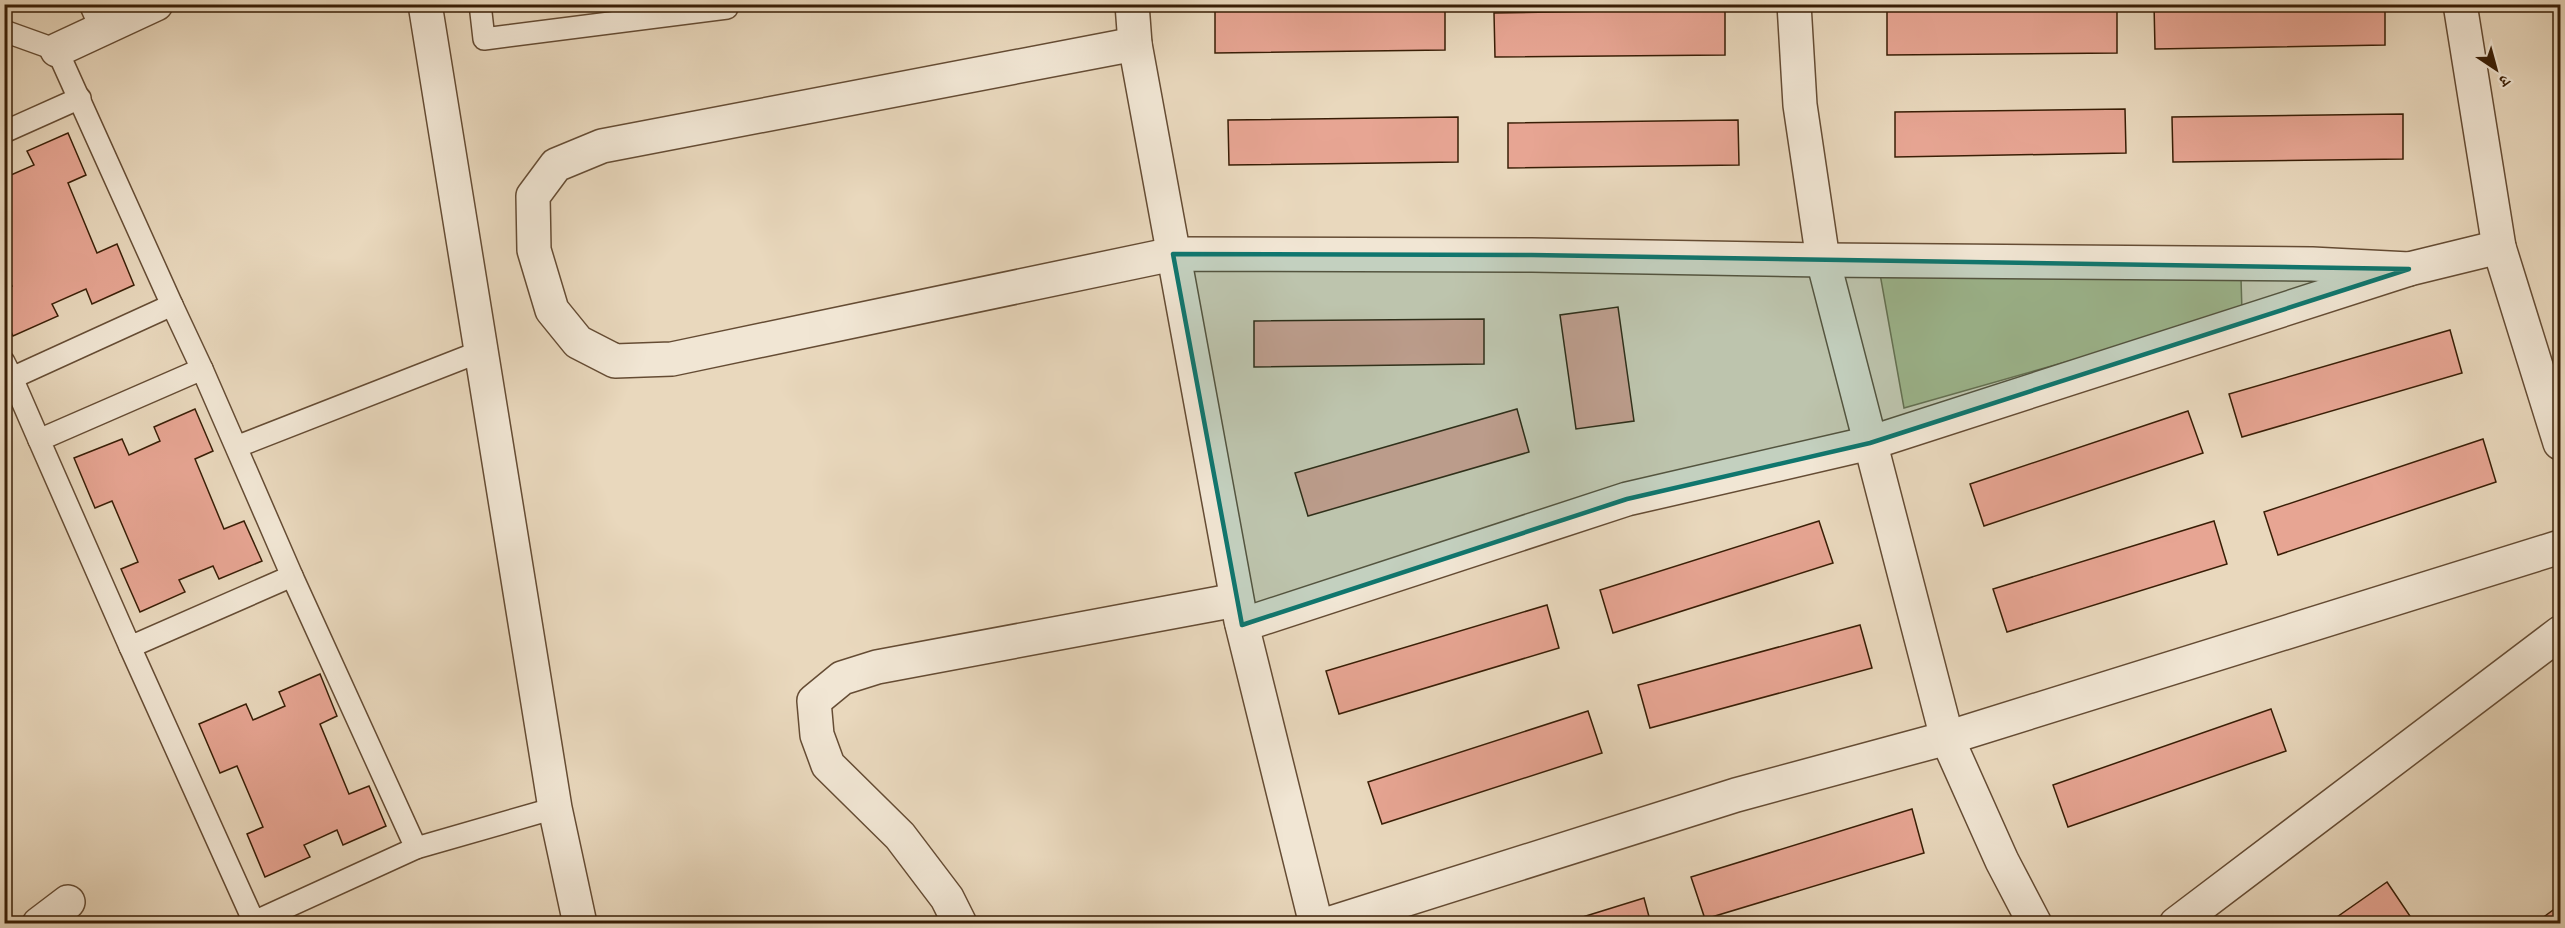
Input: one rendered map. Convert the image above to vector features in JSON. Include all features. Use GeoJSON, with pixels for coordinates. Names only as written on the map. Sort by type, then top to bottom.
{"type":"FeatureCollection","features":[{"type":"Feature","properties":{"kind":"street"},"geometry":{"type":"LineString","coordinates":[[57,50],[96,17],[156,4]]}},
{"type":"Feature","properties":{"kind":"street"},"geometry":{"type":"LineString","coordinates":[[425,4],[479,352],[555,808],[580,924]]}},
{"type":"Feature","properties":{"kind":"street"},"geometry":{"type":"LineString","coordinates":[[1132,4],[1135,44],[1239,613],[1316,924]]}},
{"type":"Feature","properties":{"kind":"street"},"geometry":{"type":"LineString","coordinates":[[1794,4],[1800,105],[1823,260],[1947,738],[2002,861],[2035,924]]}},
{"type":"Feature","properties":{"kind":"street"},"geometry":{"type":"LineString","coordinates":[[2460,4],[2499,247],[2560,443]]}},
{"type":"Feature","properties":{"kind":"street"},"geometry":{"type":"LineString","coordinates":[[1135,44],[602,146],[556,165],[533,196],[534,250],[552,310],[578,342],[615,361],[672,359],[1173,254],[1532,255],[2312,264],[2409,269]]}},
{"type":"Feature","properties":{"kind":"street"},"geometry":{"type":"LineString","coordinates":[[960,924],[947,898],[900,836],[828,765],[817,735],[814,701],[842,678],[877,667],[1239,613],[1627,499],[1870,442],[2409,269],[2499,247]]}},
{"type":"Feature","properties":{"kind":"street"},"geometry":{"type":"LineString","coordinates":[[1328,924],[1736,795],[1947,738],[2560,547]]}},
{"type":"Feature","properties":{"kind":"street"},"geometry":{"type":"LineString","coordinates":[[2176,924],[2560,633]]}},
{"type":"Feature","properties":{"kind":"street"},"geometry":{"type":"LineString","coordinates":[[39,924],[68,902]]}},
{"type":"Feature","properties":{"kind":"lane"},"geometry":{"type":"LineString","coordinates":[[480,4],[484,39],[727,8],[726,4]]}},
{"type":"Feature","properties":{"kind":"lane"},"geometry":{"type":"LineString","coordinates":[[4,31],[57,50],[416,848]]}},
{"type":"Feature","properties":{"kind":"lane"},"geometry":{"type":"LineString","coordinates":[[4,132],[80,98]]}},
{"type":"Feature","properties":{"kind":"lane"},"geometry":{"type":"LineString","coordinates":[[172,305],[8,370],[254,922],[416,848],[555,808]]}},
{"type":"Feature","properties":{"kind":"lane"},"geometry":{"type":"LineString","coordinates":[[236,447],[479,352]]}},
{"type":"Feature","properties":{"kind":"lane"},"geometry":{"type":"LineString","coordinates":[[39,441],[202,369]]}},
{"type":"Feature","properties":{"kind":"lane"},"geometry":{"type":"LineString","coordinates":[[130,647],[292,576]]}},
{"type":"Feature","properties":{"kind":"highlighted area"},"geometry":{"type":"Polygon","coordinates":[[[1173,254],[1532,255],[2409,269],[1870,443],[1627,499],[1242,625],[1173,254]]]}},
{"type":"Feature","properties":{"kind":"green space"},"geometry":{"type":"Polygon","coordinates":[[[1880,274],[2241,278],[2242,312],[1904,408],[1880,274]]]}},
{"type":"Feature","properties":{"kind":"building"},"geometry":{"type":"Polygon","coordinates":[[[514,4],[559,4],[515,11],[514,4]]]}},
{"type":"Feature","properties":{"kind":"building"},"geometry":{"type":"Polygon","coordinates":[[[2154,4],[2385,4],[2385,45],[2155,49],[2154,4]]]}},
{"type":"Feature","properties":{"kind":"building"},"geometry":{"type":"Polygon","coordinates":[[[1445,6],[1445,50],[1215,53],[1215,9],[1445,6]]]}},
{"type":"Feature","properties":{"kind":"building"},"geometry":{"type":"Polygon","coordinates":[[[2117,7],[2117,53],[1887,55],[1887,11],[2117,7]]]}},
{"type":"Feature","properties":{"kind":"building"},"geometry":{"type":"Polygon","coordinates":[[[1725,9],[1725,55],[1495,57],[1494,13],[1725,9]]]}},
{"type":"Feature","properties":{"kind":"building"},"geometry":{"type":"Polygon","coordinates":[[[2125,109],[2126,153],[1895,157],[1895,112],[2125,109]]]}},
{"type":"Feature","properties":{"kind":"building"},"geometry":{"type":"Polygon","coordinates":[[[2403,114],[2403,159],[2173,162],[2172,117],[2403,114]]]}},
{"type":"Feature","properties":{"kind":"building"},"geometry":{"type":"Polygon","coordinates":[[[1458,117],[1458,162],[1229,165],[1228,120],[1458,117]]]}},
{"type":"Feature","properties":{"kind":"building"},"geometry":{"type":"Polygon","coordinates":[[[1738,120],[1739,165],[1508,168],[1508,123],[1738,120]]]}},
{"type":"Feature","properties":{"kind":"building"},"geometry":{"type":"Polygon","coordinates":[[[68,133],[86,175],[68,183],[97,253],[117,244],[134,285],[92,304],[86,289],[52,304],[58,316],[13,336],[4,316],[4,289],[12,286],[4,270],[4,178],[34,165],[27,151],[68,133]]]}},
{"type":"Feature","properties":{"kind":"building"},"geometry":{"type":"Polygon","coordinates":[[[1618,307],[1634,421],[1576,429],[1560,315],[1618,307]]]}},
{"type":"Feature","properties":{"kind":"building"},"geometry":{"type":"Polygon","coordinates":[[[1484,319],[1484,364],[1254,367],[1254,321],[1484,319]]]}},
{"type":"Feature","properties":{"kind":"building"},"geometry":{"type":"Polygon","coordinates":[[[2450,330],[2462,373],[2242,437],[2229,394],[2450,330]]]}},
{"type":"Feature","properties":{"kind":"building"},"geometry":{"type":"Polygon","coordinates":[[[195,409],[213,451],[195,459],[224,529],[244,521],[262,561],[219,579],[213,566],[179,580],[185,592],[140,612],[121,569],[138,562],[112,501],[95,508],[74,458],[122,439],[129,455],[160,441],[154,427],[195,409]]]}},
{"type":"Feature","properties":{"kind":"building"},"geometry":{"type":"Polygon","coordinates":[[[1517,409],[1529,452],[1308,516],[1295,473],[1517,409]]]}},
{"type":"Feature","properties":{"kind":"building"},"geometry":{"type":"Polygon","coordinates":[[[2188,411],[2203,453],[1984,526],[1970,484],[2188,411]]]}},
{"type":"Feature","properties":{"kind":"building"},"geometry":{"type":"Polygon","coordinates":[[[2483,439],[2496,482],[2278,555],[2264,512],[2483,439]]]}},
{"type":"Feature","properties":{"kind":"building"},"geometry":{"type":"Polygon","coordinates":[[[1819,521],[1833,563],[1613,633],[1600,590],[1819,521]]]}},
{"type":"Feature","properties":{"kind":"building"},"geometry":{"type":"Polygon","coordinates":[[[2214,521],[2227,564],[2007,632],[1993,589],[2214,521]]]}},
{"type":"Feature","properties":{"kind":"building"},"geometry":{"type":"Polygon","coordinates":[[[1547,605],[1559,648],[1339,714],[1326,671],[1547,605]]]}},
{"type":"Feature","properties":{"kind":"building"},"geometry":{"type":"Polygon","coordinates":[[[1860,625],[1872,668],[1650,728],[1638,685],[1860,625]]]}},
{"type":"Feature","properties":{"kind":"building"},"geometry":{"type":"Polygon","coordinates":[[[320,674],[337,716],[320,724],[349,794],[369,786],[386,826],[343,845],[337,830],[304,845],[310,857],[265,877],[247,834],[263,827],[237,766],[220,773],[199,724],[246,704],[253,720],[285,706],[279,692],[320,674]]]}},
{"type":"Feature","properties":{"kind":"building"},"geometry":{"type":"Polygon","coordinates":[[[2271,709],[2286,751],[2068,827],[2053,785],[2271,709]]]}},
{"type":"Feature","properties":{"kind":"building"},"geometry":{"type":"Polygon","coordinates":[[[1588,711],[1602,753],[1382,824],[1368,782],[1588,711]]]}},
{"type":"Feature","properties":{"kind":"building"},"geometry":{"type":"Polygon","coordinates":[[[1912,809],[1924,853],[1705,919],[1691,877],[1912,809]]]}},
{"type":"Feature","properties":{"kind":"building"},"geometry":{"type":"Polygon","coordinates":[[[2387,882],[2412,919],[2405,924],[2327,924],[2387,882]]]}},
{"type":"Feature","properties":{"kind":"building"},"geometry":{"type":"Polygon","coordinates":[[[1644,898],[1651,924],[1560,924],[1644,898]]]}},
{"type":"Feature","properties":{"kind":"building"},"geometry":{"type":"Polygon","coordinates":[[[2560,905],[2560,924],[2534,924],[2560,905]]]}}]}
